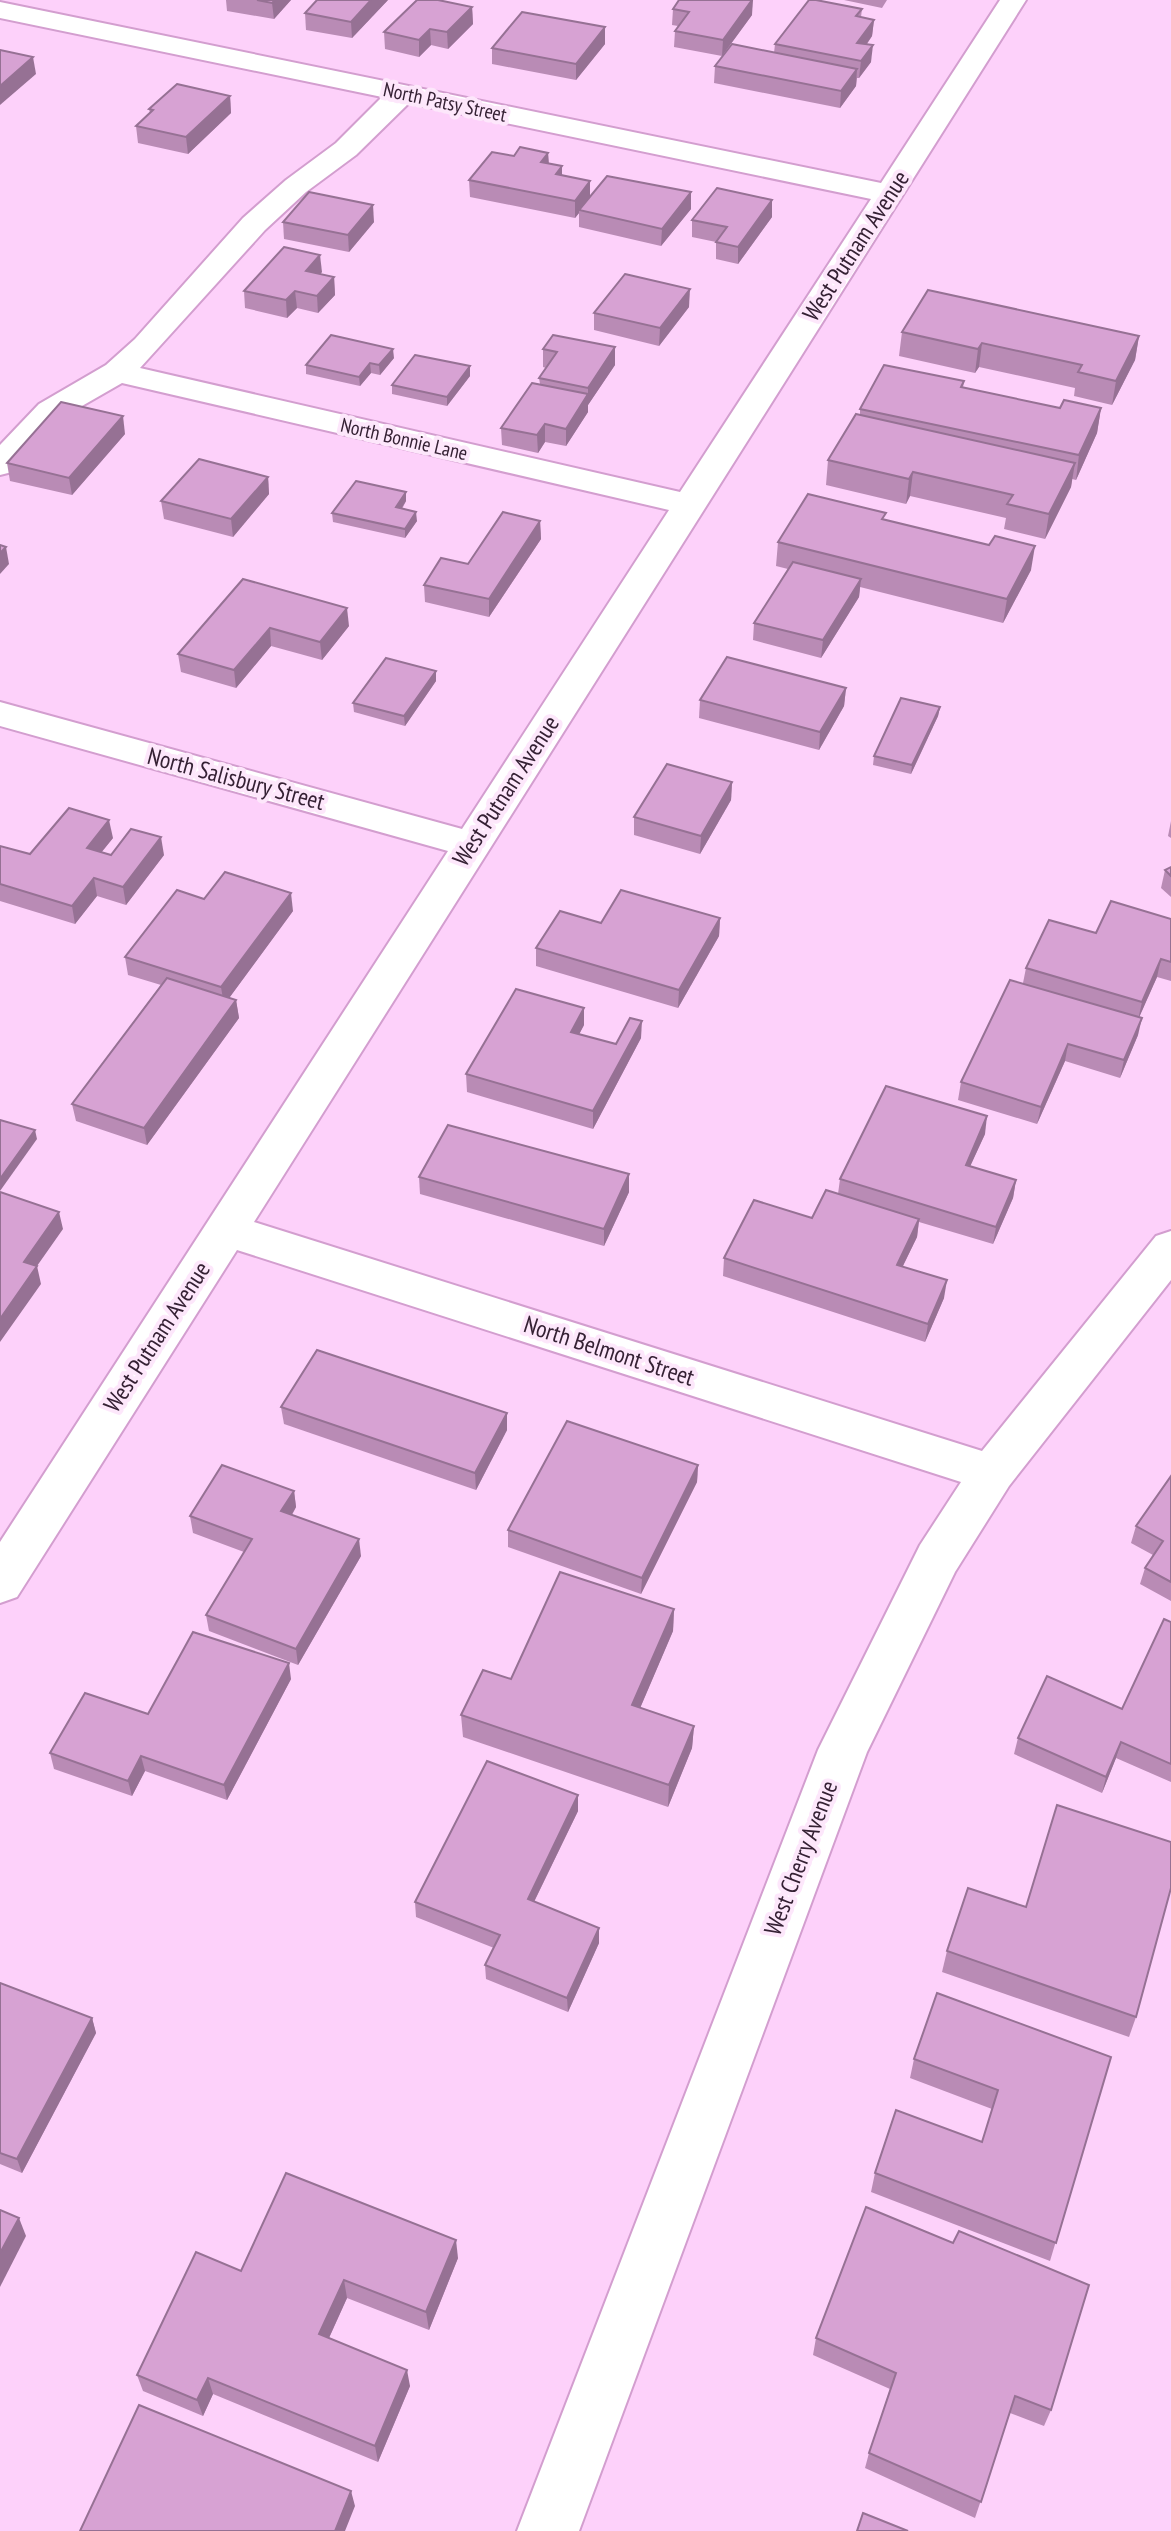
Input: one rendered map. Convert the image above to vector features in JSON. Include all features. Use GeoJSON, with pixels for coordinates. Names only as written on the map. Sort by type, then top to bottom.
{"type":"FeatureCollection","features":[{"type":"Feature","properties":{"kind":"street","name":"West Putnam Avenue"},"geometry":{"type":"LineString","coordinates":[[0,1583],[1013,0]]}},
{"type":"Feature","properties":{"kind":"street","name":"North Patsy Street"},"geometry":{"type":"LineString","coordinates":[[0,10],[890,194]]}},
{"type":"Feature","properties":{"kind":"street"},"geometry":{"type":"LineString","coordinates":[[0,465],[50,411],[117,372],[146,346],[254,224],[296,186],[346,149],[403,93]]}},
{"type":"Feature","properties":{"kind":"street","name":"North Bonnie Lane"},"geometry":{"type":"LineString","coordinates":[[117,372],[691,505]]}},
{"type":"Feature","properties":{"kind":"street","name":"North Salisbury Street"},"geometry":{"type":"LineString","coordinates":[[0,714],[471,844]]}},
{"type":"Feature","properties":{"kind":"street","name":"North Belmont Street"},"geometry":{"type":"LineString","coordinates":[[226,1230],[992,1473]]}},
{"type":"Feature","properties":{"kind":"street","name":"West Cherry Avenue"},"geometry":{"type":"LineString","coordinates":[[548,2531],[843,1750],[937,1559],[992,1473],[1171,1248]]}},
{"type":"Feature","properties":{"kind":"building"},"geometry":{"type":"Polygon","coordinates":[[[317,0],[371,0],[351,22],[305,13],[317,0]]]}},
{"type":"Feature","properties":{"kind":"building"},"geometry":{"type":"Polygon","coordinates":[[[417,0],[438,0],[472,7],[447,32],[430,29],[419,40],[384,32],[417,0]]]}},
{"type":"Feature","properties":{"kind":"building"},"geometry":{"type":"Polygon","coordinates":[[[679,0],[752,0],[723,40],[675,31],[689,12],[673,9],[679,0]]]}},
{"type":"Feature","properties":{"kind":"building"},"geometry":{"type":"Polygon","coordinates":[[[809,0],[862,9],[856,16],[874,20],[857,43],[873,45],[861,61],[775,44],[809,0]]]}},
{"type":"Feature","properties":{"kind":"building"},"geometry":{"type":"Polygon","coordinates":[[[522,12],[605,27],[576,64],[492,48],[522,12]]]}},
{"type":"Feature","properties":{"kind":"building"},"geometry":{"type":"Polygon","coordinates":[[[732,44],[857,69],[841,91],[715,66],[732,44]]]}},
{"type":"Feature","properties":{"kind":"building"},"geometry":{"type":"Polygon","coordinates":[[[0,50],[33,57],[0,86],[0,50]]]}},
{"type":"Feature","properties":{"kind":"building"},"geometry":{"type":"Polygon","coordinates":[[[177,84],[230,96],[186,137],[136,126],[153,110],[149,109],[177,84]]]}},
{"type":"Feature","properties":{"kind":"building"},"geometry":{"type":"Polygon","coordinates":[[[520,147],[548,153],[541,162],[562,166],[556,174],[590,181],[575,201],[469,180],[492,152],[514,156],[520,147]]]}},
{"type":"Feature","properties":{"kind":"building"},"geometry":{"type":"Polygon","coordinates":[[[607,176],[691,192],[662,229],[579,210],[607,176]]]}},
{"type":"Feature","properties":{"kind":"building"},"geometry":{"type":"Polygon","coordinates":[[[717,188],[772,200],[738,247],[716,242],[727,227],[692,220],[717,188]]]}},
{"type":"Feature","properties":{"kind":"building"},"geometry":{"type":"Polygon","coordinates":[[[309,192],[373,205],[348,235],[283,222],[309,192]]]}},
{"type":"Feature","properties":{"kind":"building"},"geometry":{"type":"Polygon","coordinates":[[[284,247],[320,255],[306,271],[334,277],[317,296],[295,291],[286,300],[244,291],[284,247]]]}},
{"type":"Feature","properties":{"kind":"building"},"geometry":{"type":"Polygon","coordinates":[[[625,274],[690,289],[660,328],[594,313],[625,274]]]}},
{"type":"Feature","properties":{"kind":"building"},"geometry":{"type":"Polygon","coordinates":[[[928,290],[1139,336],[1116,381],[1078,372],[1082,365],[982,343],[978,349],[902,332],[928,290]]]}},
{"type":"Feature","properties":{"kind":"building"},"geometry":{"type":"Polygon","coordinates":[[[331,335],[393,349],[379,365],[370,363],[359,377],[306,365],[331,335]]]}},
{"type":"Feature","properties":{"kind":"building"},"geometry":{"type":"Polygon","coordinates":[[[553,335],[615,347],[588,388],[539,378],[557,352],[543,349],[553,335]]]}},
{"type":"Feature","properties":{"kind":"building"},"geometry":{"type":"Polygon","coordinates":[[[415,355],[470,366],[447,397],[392,385],[415,355]]]}},
{"type":"Feature","properties":{"kind":"building"},"geometry":{"type":"Polygon","coordinates":[[[884,365],[964,381],[961,387],[1060,408],[1064,400],[1101,408],[1079,455],[860,409],[884,365]]]}},
{"type":"Feature","properties":{"kind":"building"},"geometry":{"type":"Polygon","coordinates":[[[532,383],[588,394],[566,429],[545,424],[537,435],[501,428],[532,383]]]}},
{"type":"Feature","properties":{"kind":"building"},"geometry":{"type":"Polygon","coordinates":[[[61,402],[123,416],[69,478],[7,463],[61,402]]]}},
{"type":"Feature","properties":{"kind":"building"},"geometry":{"type":"Polygon","coordinates":[[[856,414],[1075,463],[1049,514],[1007,504],[1013,495],[913,472],[909,479],[828,460],[856,414]]]}},
{"type":"Feature","properties":{"kind":"building"},"geometry":{"type":"Polygon","coordinates":[[[199,459],[268,477],[231,519],[161,501],[199,459]]]}},
{"type":"Feature","properties":{"kind":"building"},"geometry":{"type":"Polygon","coordinates":[[[356,481],[406,492],[396,507],[416,512],[405,529],[332,513],[356,481]]]}},
{"type":"Feature","properties":{"kind":"building"},"geometry":{"type":"Polygon","coordinates":[[[808,494],[886,513],[882,519],[989,545],[995,536],[1035,546],[1007,599],[778,542],[808,494]]]}},
{"type":"Feature","properties":{"kind":"building"},"geometry":{"type":"Polygon","coordinates":[[[503,512],[540,521],[489,599],[424,585],[441,558],[468,564],[503,512]]]}},
{"type":"Feature","properties":{"kind":"building"},"geometry":{"type":"Polygon","coordinates":[[[793,562],[861,579],[823,640],[754,623],[793,562]]]}},
{"type":"Feature","properties":{"kind":"building"},"geometry":{"type":"Polygon","coordinates":[[[243,579],[347,608],[320,642],[270,628],[234,670],[178,654],[243,579]]]}},
{"type":"Feature","properties":{"kind":"building"},"geometry":{"type":"Polygon","coordinates":[[[727,657],[846,688],[820,732],[700,700],[727,657]]]}},
{"type":"Feature","properties":{"kind":"building"},"geometry":{"type":"Polygon","coordinates":[[[386,658],[436,671],[404,716],[353,703],[386,658]]]}},
{"type":"Feature","properties":{"kind":"building"},"geometry":{"type":"Polygon","coordinates":[[[901,698],[940,707],[912,765],[874,756],[901,698]]]}},
{"type":"Feature","properties":{"kind":"building"},"geometry":{"type":"Polygon","coordinates":[[[667,764],[732,782],[701,836],[634,817],[667,764]]]}},
{"type":"Feature","properties":{"kind":"building"},"geometry":{"type":"Polygon","coordinates":[[[69,808],[109,820],[87,848],[111,855],[131,829],[161,837],[123,887],[94,878],[72,906],[0,884],[0,846],[30,854],[69,808]]]}},
{"type":"Feature","properties":{"kind":"building"},"geometry":{"type":"Polygon","coordinates":[[[225,872],[291,893],[221,987],[125,957],[177,890],[204,899],[225,872]]]}},
{"type":"Feature","properties":{"kind":"building"},"geometry":{"type":"Polygon","coordinates":[[[621,890],[720,918],[679,990],[536,948],[560,911],[601,923],[621,890]]]}},
{"type":"Feature","properties":{"kind":"building"},"geometry":{"type":"Polygon","coordinates":[[[1111,901],[1171,919],[1171,962],[1161,959],[1142,1002],[1026,968],[1049,920],[1096,933],[1111,901]]]}},
{"type":"Feature","properties":{"kind":"building"},"geometry":{"type":"Polygon","coordinates":[[[167,978],[236,1000],[144,1128],[72,1104],[167,978]]]}},
{"type":"Feature","properties":{"kind":"building"},"geometry":{"type":"Polygon","coordinates":[[[1010,980],[1142,1018],[1124,1060],[1068,1044],[1041,1107],[961,1082],[1010,980]]]}},
{"type":"Feature","properties":{"kind":"building"},"geometry":{"type":"Polygon","coordinates":[[[516,989],[584,1008],[571,1032],[616,1044],[630,1018],[642,1021],[593,1111],[466,1074],[516,989]]]}},
{"type":"Feature","properties":{"kind":"building"},"geometry":{"type":"Polygon","coordinates":[[[886,1086],[987,1116],[966,1165],[1016,1180],[996,1227],[840,1179],[886,1086]]]}},
{"type":"Feature","properties":{"kind":"building"},"geometry":{"type":"Polygon","coordinates":[[[0,1120],[35,1130],[0,1179],[0,1120]]]}},
{"type":"Feature","properties":{"kind":"building"},"geometry":{"type":"Polygon","coordinates":[[[448,1125],[629,1174],[604,1229],[419,1177],[448,1125]]]}},
{"type":"Feature","properties":{"kind":"building"},"geometry":{"type":"Polygon","coordinates":[[[826,1190],[919,1219],[897,1265],[947,1280],[928,1324],[724,1258],[754,1200],[812,1218],[826,1190]]]}},
{"type":"Feature","properties":{"kind":"building"},"geometry":{"type":"Polygon","coordinates":[[[0,1192],[59,1212],[24,1262],[37,1266],[0,1319],[0,1192]]]}},
{"type":"Feature","properties":{"kind":"building"},"geometry":{"type":"Polygon","coordinates":[[[317,1350],[507,1413],[475,1473],[281,1407],[317,1350]]]}},
{"type":"Feature","properties":{"kind":"building"},"geometry":{"type":"Polygon","coordinates":[[[567,1421],[698,1465],[642,1578],[508,1530],[567,1421]]]}},
{"type":"Feature","properties":{"kind":"building"},"geometry":{"type":"Polygon","coordinates":[[[222,1465],[294,1491],[281,1511],[359,1539],[296,1649],[206,1615],[252,1539],[190,1516],[222,1465]]]}},
{"type":"Feature","properties":{"kind":"building"},"geometry":{"type":"Polygon","coordinates":[[[1171,1476],[1171,1582],[1145,1568],[1163,1541],[1136,1526],[1171,1476]]]}},
{"type":"Feature","properties":{"kind":"building"},"geometry":{"type":"Polygon","coordinates":[[[560,1572],[674,1609],[632,1705],[694,1726],[669,1785],[461,1715],[483,1670],[511,1679],[560,1572]]]}},
{"type":"Feature","properties":{"kind":"building"},"geometry":{"type":"Polygon","coordinates":[[[1164,1619],[1171,1622],[1171,1764],[1121,1742],[1106,1777],[1018,1738],[1047,1676],[1122,1709],[1164,1619]]]}},
{"type":"Feature","properties":{"kind":"building"},"geometry":{"type":"Polygon","coordinates":[[[193,1632],[289,1663],[224,1785],[141,1756],[128,1781],[50,1753],[85,1693],[148,1714],[193,1632]]]}},
{"type":"Feature","properties":{"kind":"building"},"geometry":{"type":"Polygon","coordinates":[[[487,1761],[578,1795],[528,1899],[599,1928],[567,1998],[485,1965],[500,1935],[415,1902],[487,1761]]]}},
{"type":"Feature","properties":{"kind":"building"},"geometry":{"type":"Polygon","coordinates":[[[1057,1805],[1171,1842],[1171,1888],[1136,2017],[947,1951],[968,1888],[1026,1907],[1057,1805]]]}},
{"type":"Feature","properties":{"kind":"building"},"geometry":{"type":"Polygon","coordinates":[[[0,1983],[92,2018],[17,2159],[0,2153],[0,1983]]]}},
{"type":"Feature","properties":{"kind":"building"},"geometry":{"type":"Polygon","coordinates":[[[937,1993],[1111,2057],[1056,2243],[875,2173],[896,2110],[982,2142],[998,2090],[914,2059],[937,1993]]]}},
{"type":"Feature","properties":{"kind":"building"},"geometry":{"type":"Polygon","coordinates":[[[286,2173],[456,2240],[426,2312],[344,2280],[319,2334],[407,2370],[375,2446],[208,2378],[197,2400],[137,2375],[196,2252],[241,2271],[286,2173]]]}},
{"type":"Feature","properties":{"kind":"building"},"geometry":{"type":"Polygon","coordinates":[[[866,2207],[953,2243],[959,2231],[1089,2285],[1051,2410],[1015,2396],[981,2502],[869,2453],[896,2373],[816,2338],[866,2207]]]}},
{"type":"Feature","properties":{"kind":"building"},"geometry":{"type":"Polygon","coordinates":[[[0,2210],[19,2218],[0,2253],[0,2210]]]}},
{"type":"Feature","properties":{"kind":"building"},"geometry":{"type":"Polygon","coordinates":[[[139,2405],[351,2491],[335,2531],[80,2531],[139,2405]]]}},
{"type":"Feature","properties":{"kind":"building"},"geometry":{"type":"Polygon","coordinates":[[[863,2513],[908,2531],[857,2531],[863,2513]]]}}]}
